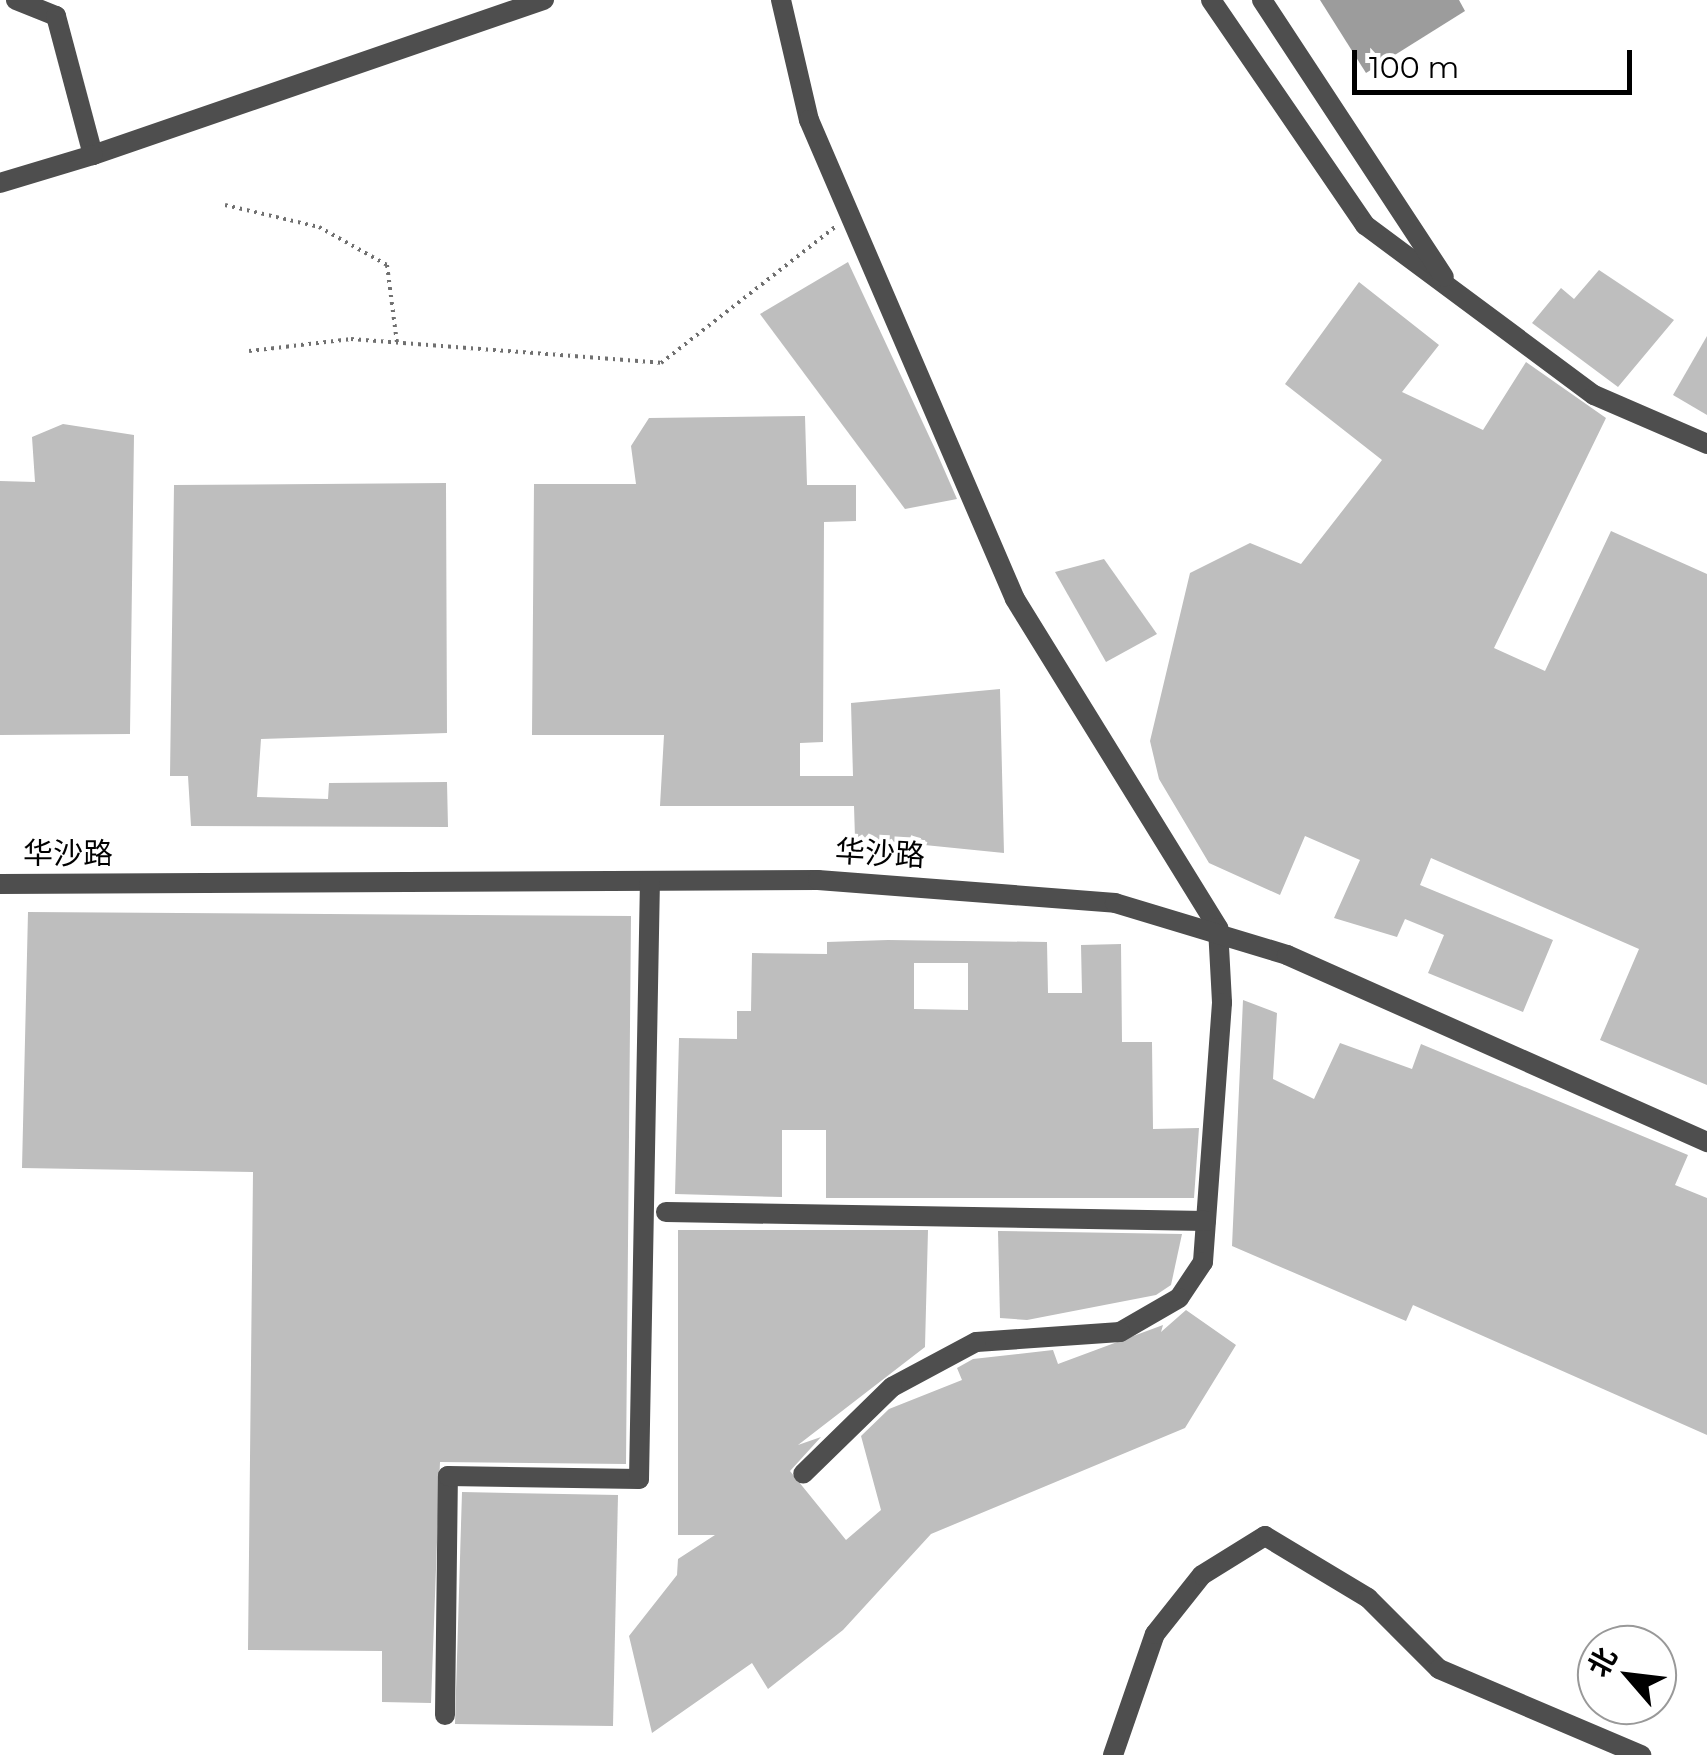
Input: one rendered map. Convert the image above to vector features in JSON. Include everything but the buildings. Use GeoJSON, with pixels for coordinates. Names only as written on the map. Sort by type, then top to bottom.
{"type":"FeatureCollection","features":[{"type":"Feature","properties":{"kind":"street"},"geometry":{"type":"LineString","coordinates":[[16,0],[56,16],[93,155]]}},
{"type":"Feature","properties":{"kind":"street"},"geometry":{"type":"LineString","coordinates":[[0,183],[93,155],[544,0]]}},
{"type":"Feature","properties":{"kind":"street"},"geometry":{"type":"LineString","coordinates":[[781,0],[810,120],[1015,599],[1218,928],[1222,1003],[1203,1262],[1179,1298],[1120,1332],[976,1342],[892,1387],[803,1474]]}},
{"type":"Feature","properties":{"kind":"street"},"geometry":{"type":"LineString","coordinates":[[1211,0],[1365,226],[1594,395],[1707,444]]}},
{"type":"Feature","properties":{"kind":"street"},"geometry":{"type":"LineString","coordinates":[[1262,0],[1454,291]]}},
{"type":"Feature","properties":{"kind":"street"},"geometry":{"type":"LineString","coordinates":[[444,1715],[448,1476],[639,1480],[650,881]]}},
{"type":"Feature","properties":{"kind":"street","name":"华沙路"},"geometry":{"type":"LineString","coordinates":[[0,884],[650,881],[1007,891],[1115,903],[1218,928],[1707,1142]]}},
{"type":"Feature","properties":{"kind":"street"},"geometry":{"type":"LineString","coordinates":[[666,1212],[1206,1221]]}},
{"type":"Feature","properties":{"kind":"street"},"geometry":{"type":"LineString","coordinates":[[1113,1755],[1156,1634],[1202,1575],[1265,1536],[1368,1598],[1439,1669],[1641,1755]]}},
{"type":"Feature","properties":{"kind":"path"},"geometry":{"type":"LineString","coordinates":[[225,204],[319,227],[387,265],[397,343]]}},
{"type":"Feature","properties":{"kind":"path"},"geometry":{"type":"LineString","coordinates":[[248,351],[397,343],[661,363],[734,297],[851,216]]}},
{"type":"Feature","properties":{"kind":"shaded area"},"geometry":{"type":"Polygon","coordinates":[[[1320,0],[1459,0],[1465,11],[1366,73],[1320,0]]]}}]}
